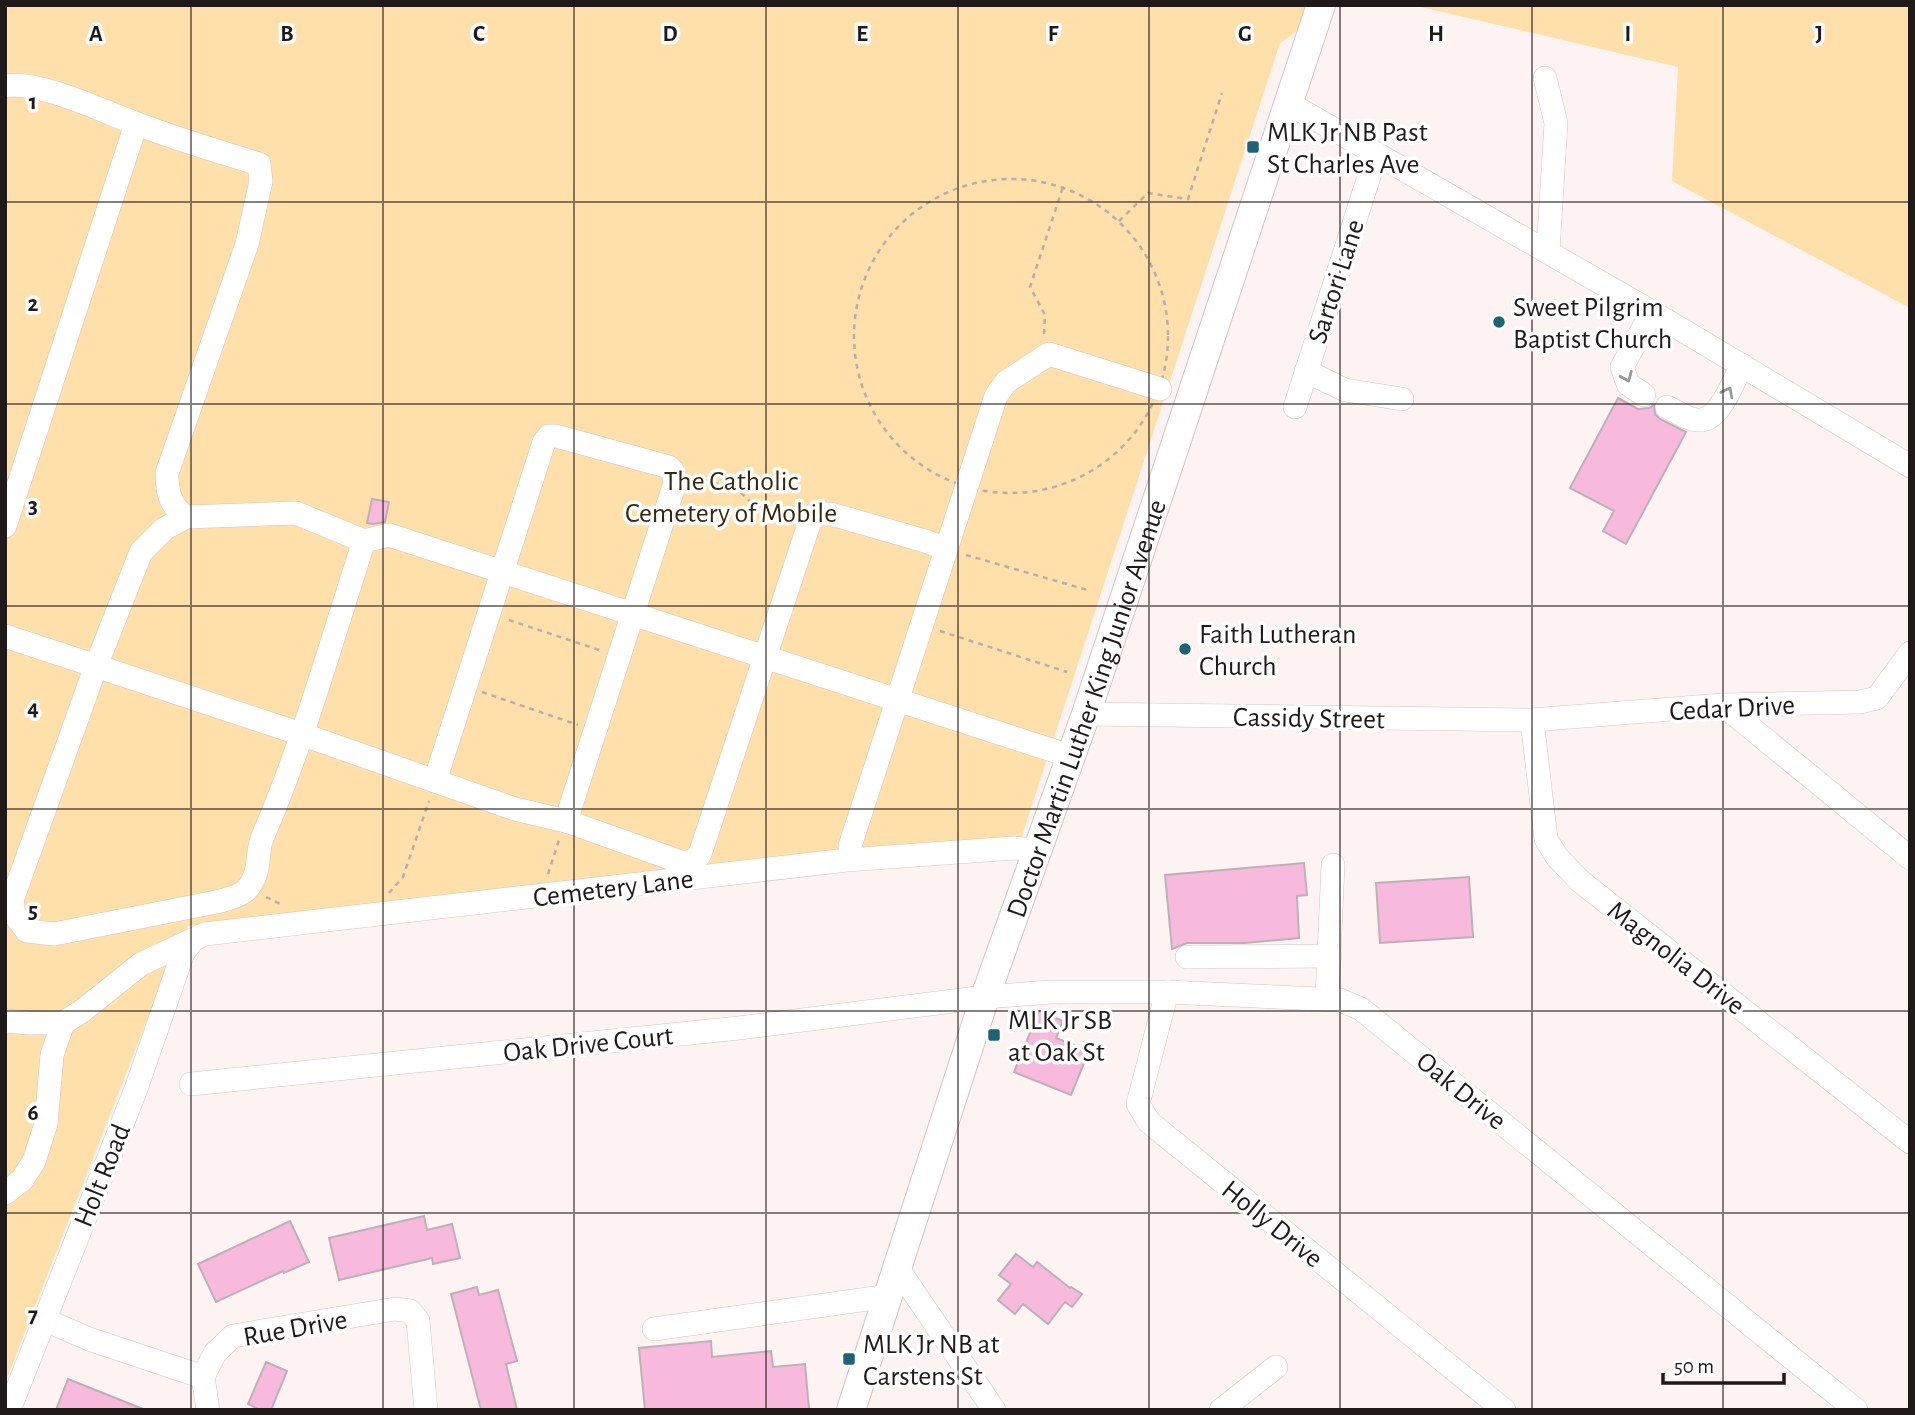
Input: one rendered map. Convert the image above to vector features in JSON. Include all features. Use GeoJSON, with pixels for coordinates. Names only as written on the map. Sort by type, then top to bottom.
{"type":"FeatureCollection","features":[{"type":"Feature","properties":{"kind":"main road","name":"Doctor Martin Luther King Junior Avenue"},"geometry":{"type":"LineString","coordinates":[[851,1410],[985,997],[1086,714],[1321,5]]}},
{"type":"Feature","properties":{"kind":"street"},"geometry":{"type":"LineString","coordinates":[[1545,78],[1556,123],[1548,251]]}},
{"type":"Feature","properties":{"kind":"street"},"geometry":{"type":"LineString","coordinates":[[5,86],[17,84],[72,98],[136,124],[259,164],[261,181],[247,244],[167,473],[167,488],[171,499],[177,511],[186,517]]}},
{"type":"Feature","properties":{"kind":"street"},"geometry":{"type":"LineString","coordinates":[[1287,103],[1548,251],[1910,467]]}},
{"type":"Feature","properties":{"kind":"street"},"geometry":{"type":"LineString","coordinates":[[5,526],[136,124]]}},
{"type":"Feature","properties":{"kind":"street","name":"Sartori Lane"},"geometry":{"type":"LineString","coordinates":[[1295,407],[1376,155]]}},
{"type":"Feature","properties":{"kind":"street"},"geometry":{"type":"LineString","coordinates":[[1644,395],[1628,384],[1622,367],[1652,312]]}},
{"type":"Feature","properties":{"kind":"street"},"geometry":{"type":"LineString","coordinates":[[850,846],[996,396],[1006,382],[1047,346],[1160,389]]}},
{"type":"Feature","properties":{"kind":"street"},"geometry":{"type":"LineString","coordinates":[[1667,407],[1697,421],[1710,418],[1720,408],[1742,365]]}},
{"type":"Feature","properties":{"kind":"street"},"geometry":{"type":"LineString","coordinates":[[1306,371],[1345,390],[1402,399]]}},
{"type":"Feature","properties":{"kind":"street"},"geometry":{"type":"LineString","coordinates":[[435,781],[544,442],[549,436],[556,436],[669,467],[674,472],[675,483],[566,821]]}},
{"type":"Feature","properties":{"kind":"street"},"geometry":{"type":"LineString","coordinates":[[364,541],[273,816],[259,845],[258,869],[248,888],[242,894],[221,901],[54,934],[27,931],[14,914],[12,900],[96,666],[141,552],[164,529],[186,517],[296,513],[364,541],[389,535],[1070,756]]}},
{"type":"Feature","properties":{"kind":"street"},"geometry":{"type":"LineString","coordinates":[[5,636],[301,734],[515,809],[566,821],[681,862],[692,862],[700,854],[809,524],[816,514],[831,513],[946,549]]}},
{"type":"Feature","properties":{"kind":"street","name":"Cedar Drive"},"geometry":{"type":"LineString","coordinates":[[1532,720],[1723,705],[1860,702],[1877,698],[1910,653]]}},
{"type":"Feature","properties":{"kind":"street"},"geometry":{"type":"LineString","coordinates":[[1723,705],[1910,858]]}},
{"type":"Feature","properties":{"kind":"street","name":"Cassidy Street"},"geometry":{"type":"LineString","coordinates":[[1086,714],[1532,720]]}},
{"type":"Feature","properties":{"kind":"street","name":"Magnolia Drive"},"geometry":{"type":"LineString","coordinates":[[1532,720],[1546,839],[1557,857],[1580,881],[1910,1142]]}},
{"type":"Feature","properties":{"kind":"street","name":"Cemetery Lane"},"geometry":{"type":"LineString","coordinates":[[63,1023],[141,964],[205,934],[847,860],[1014,848],[1036,850]]}},
{"type":"Feature","properties":{"kind":"street"},"geometry":{"type":"LineString","coordinates":[[1327,998],[1333,865]]}},
{"type":"Feature","properties":{"kind":"street","name":"Holt Road"},"geometry":{"type":"LineString","coordinates":[[9,1410],[136,1089],[183,953],[192,941]]}},
{"type":"Feature","properties":{"kind":"street"},"geometry":{"type":"LineString","coordinates":[[1187,957],[1330,956]]}},
{"type":"Feature","properties":{"kind":"street","name":"Oak Drive"},"geometry":{"type":"LineString","coordinates":[[985,997],[1051,992],[1167,992],[1327,998],[1361,1009],[1856,1410]]}},
{"type":"Feature","properties":{"kind":"street","name":"Holly Drive"},"geometry":{"type":"LineString","coordinates":[[1167,992],[1138,1104],[1149,1122],[1504,1410]]}},
{"type":"Feature","properties":{"kind":"street","name":"Oak Drive Court"},"geometry":{"type":"LineString","coordinates":[[191,1084],[739,1028],[985,997]]}},
{"type":"Feature","properties":{"kind":"street"},"geometry":{"type":"LineString","coordinates":[[5,1021],[63,1023],[52,1055],[46,1124],[34,1161],[22,1180],[5,1194]]}},
{"type":"Feature","properties":{"kind":"street"},"geometry":{"type":"LineString","coordinates":[[898,1269],[994,1410]]}},
{"type":"Feature","properties":{"kind":"street"},"geometry":{"type":"LineString","coordinates":[[654,1329],[889,1296]]}},
{"type":"Feature","properties":{"kind":"street","name":"Rue Drive"},"geometry":{"type":"LineString","coordinates":[[203,1377],[215,1353],[233,1336],[395,1309],[410,1311],[418,1321],[426,1410]]}},
{"type":"Feature","properties":{"kind":"street"},"geometry":{"type":"LineString","coordinates":[[43,1320],[89,1339],[203,1377],[208,1410]]}},
{"type":"Feature","properties":{"kind":"street"},"geometry":{"type":"LineString","coordinates":[[1221,1410],[1276,1367]]}},
{"type":"Feature","properties":{"kind":"path"},"geometry":{"type":"LineString","coordinates":[[1119,220],[1148,193],[1188,199],[1222,93]]}},
{"type":"Feature","properties":{"kind":"path"},"geometry":{"type":"LineString","coordinates":[[1018,177],[1063,187],[1093,201],[1119,220],[1142,249],[1159,281],[1168,317],[1168,353],[1160,389],[1142,425],[1116,455],[1083,477],[1045,490],[1006,494],[966,488],[925,468],[890,438],[866,399],[853,355],[855,309],[865,276],[869,265],[895,227],[930,199],[973,182],[1018,177]]}},
{"type":"Feature","properties":{"kind":"path"},"geometry":{"type":"LineString","coordinates":[[1047,346],[1045,315],[1030,286],[1063,187]]}},
{"type":"Feature","properties":{"kind":"path"},"geometry":{"type":"LineString","coordinates":[[674,472],[683,472],[738,491],[754,505],[809,524]]}},
{"type":"Feature","properties":{"kind":"path"},"geometry":{"type":"LineString","coordinates":[[946,549],[1091,590]]}},
{"type":"Feature","properties":{"kind":"path"},"geometry":{"type":"LineString","coordinates":[[489,613],[619,656]]}},
{"type":"Feature","properties":{"kind":"path"},"geometry":{"type":"LineString","coordinates":[[922,626],[1067,672]]}},
{"type":"Feature","properties":{"kind":"path"},"geometry":{"type":"LineString","coordinates":[[466,686],[595,731]]}},
{"type":"Feature","properties":{"kind":"path"},"geometry":{"type":"LineString","coordinates":[[387,895],[403,877],[435,781]]}},
{"type":"Feature","properties":{"kind":"path"},"geometry":{"type":"LineString","coordinates":[[546,878],[566,821]]}},
{"type":"Feature","properties":{"kind":"path"},"geometry":{"type":"LineString","coordinates":[[248,888],[283,905]]}},
{"type":"Feature","properties":{"kind":"green space","name":"The Catholic Cemetery of Mobile"},"geometry":{"type":"Polygon","coordinates":[[[5,5],[1334,5],[1280,43],[1021,839],[837,854],[188,926],[173,954],[5,1383],[5,5]]]}},
{"type":"Feature","properties":{"kind":"green space"},"geometry":{"type":"Polygon","coordinates":[[[1412,5],[1910,5],[1910,308],[1672,181],[1678,67],[1412,5]]]}},
{"type":"Feature","properties":{"kind":"building"},"geometry":{"type":"Polygon","coordinates":[[[1618,398],[1638,409],[1654,405],[1655,414],[1660,419],[1686,432],[1626,544],[1603,531],[1614,511],[1570,488],[1618,398]]]}},
{"type":"Feature","properties":{"kind":"building"},"geometry":{"type":"Polygon","coordinates":[[[372,499],[389,502],[385,522],[367,523],[372,499]]]}},
{"type":"Feature","properties":{"kind":"building"},"geometry":{"type":"Polygon","coordinates":[[[1304,863],[1307,895],[1297,896],[1299,938],[1245,943],[1187,943],[1172,949],[1165,875],[1304,863]]]}},
{"type":"Feature","properties":{"kind":"building"},"geometry":{"type":"Polygon","coordinates":[[[1469,877],[1473,937],[1380,943],[1376,883],[1469,877]]]}},
{"type":"Feature","properties":{"kind":"building"},"geometry":{"type":"Polygon","coordinates":[[[1039,1011],[1063,1021],[1056,1038],[1089,1051],[1071,1095],[1014,1072],[1039,1011]]]}},
{"type":"Feature","properties":{"kind":"building"},"geometry":{"type":"Polygon","coordinates":[[[424,1216],[427,1230],[452,1224],[460,1258],[433,1264],[432,1258],[339,1280],[329,1238],[424,1216]]]}},
{"type":"Feature","properties":{"kind":"building"},"geometry":{"type":"Polygon","coordinates":[[[290,1221],[309,1262],[216,1302],[198,1264],[290,1221]]]}},
{"type":"Feature","properties":{"kind":"building"},"geometry":{"type":"Polygon","coordinates":[[[1016,1254],[1033,1267],[1037,1262],[1082,1294],[1072,1307],[1065,1302],[1048,1324],[1023,1304],[1015,1314],[998,1300],[1011,1284],[999,1275],[1016,1254]]]}},
{"type":"Feature","properties":{"kind":"building"},"geometry":{"type":"Polygon","coordinates":[[[477,1287],[479,1295],[498,1290],[517,1361],[506,1364],[517,1410],[481,1410],[451,1294],[477,1287]]]}},
{"type":"Feature","properties":{"kind":"building"},"geometry":{"type":"Polygon","coordinates":[[[711,1341],[712,1357],[771,1351],[773,1367],[805,1364],[809,1409],[645,1410],[639,1348],[711,1341]]]}},
{"type":"Feature","properties":{"kind":"building"},"geometry":{"type":"Polygon","coordinates":[[[266,1362],[287,1371],[271,1410],[260,1410],[248,1404],[266,1362]]]}},
{"type":"Feature","properties":{"kind":"building"},"geometry":{"type":"Polygon","coordinates":[[[68,1379],[143,1409],[143,1410],[56,1410],[68,1379]]]}},
{"type":"Feature","properties":{"kind":"place","name":"MLK Jr NB Past St Charles Ave"},"geometry":{"type":"Point","coordinates":[1253,147]}},
{"type":"Feature","properties":{"kind":"place","name":"Sweet Pilgrim Baptist Church"},"geometry":{"type":"Point","coordinates":[1499,322]}},
{"type":"Feature","properties":{"kind":"place","name":"Faith Lutheran Church"},"geometry":{"type":"Point","coordinates":[1185,649]}},
{"type":"Feature","properties":{"kind":"place","name":"MLK Jr SB at Oak St"},"geometry":{"type":"Point","coordinates":[994,1035]}},
{"type":"Feature","properties":{"kind":"place","name":"MLK Jr NB at Carstens St"},"geometry":{"type":"Point","coordinates":[849,1359]}}]}
